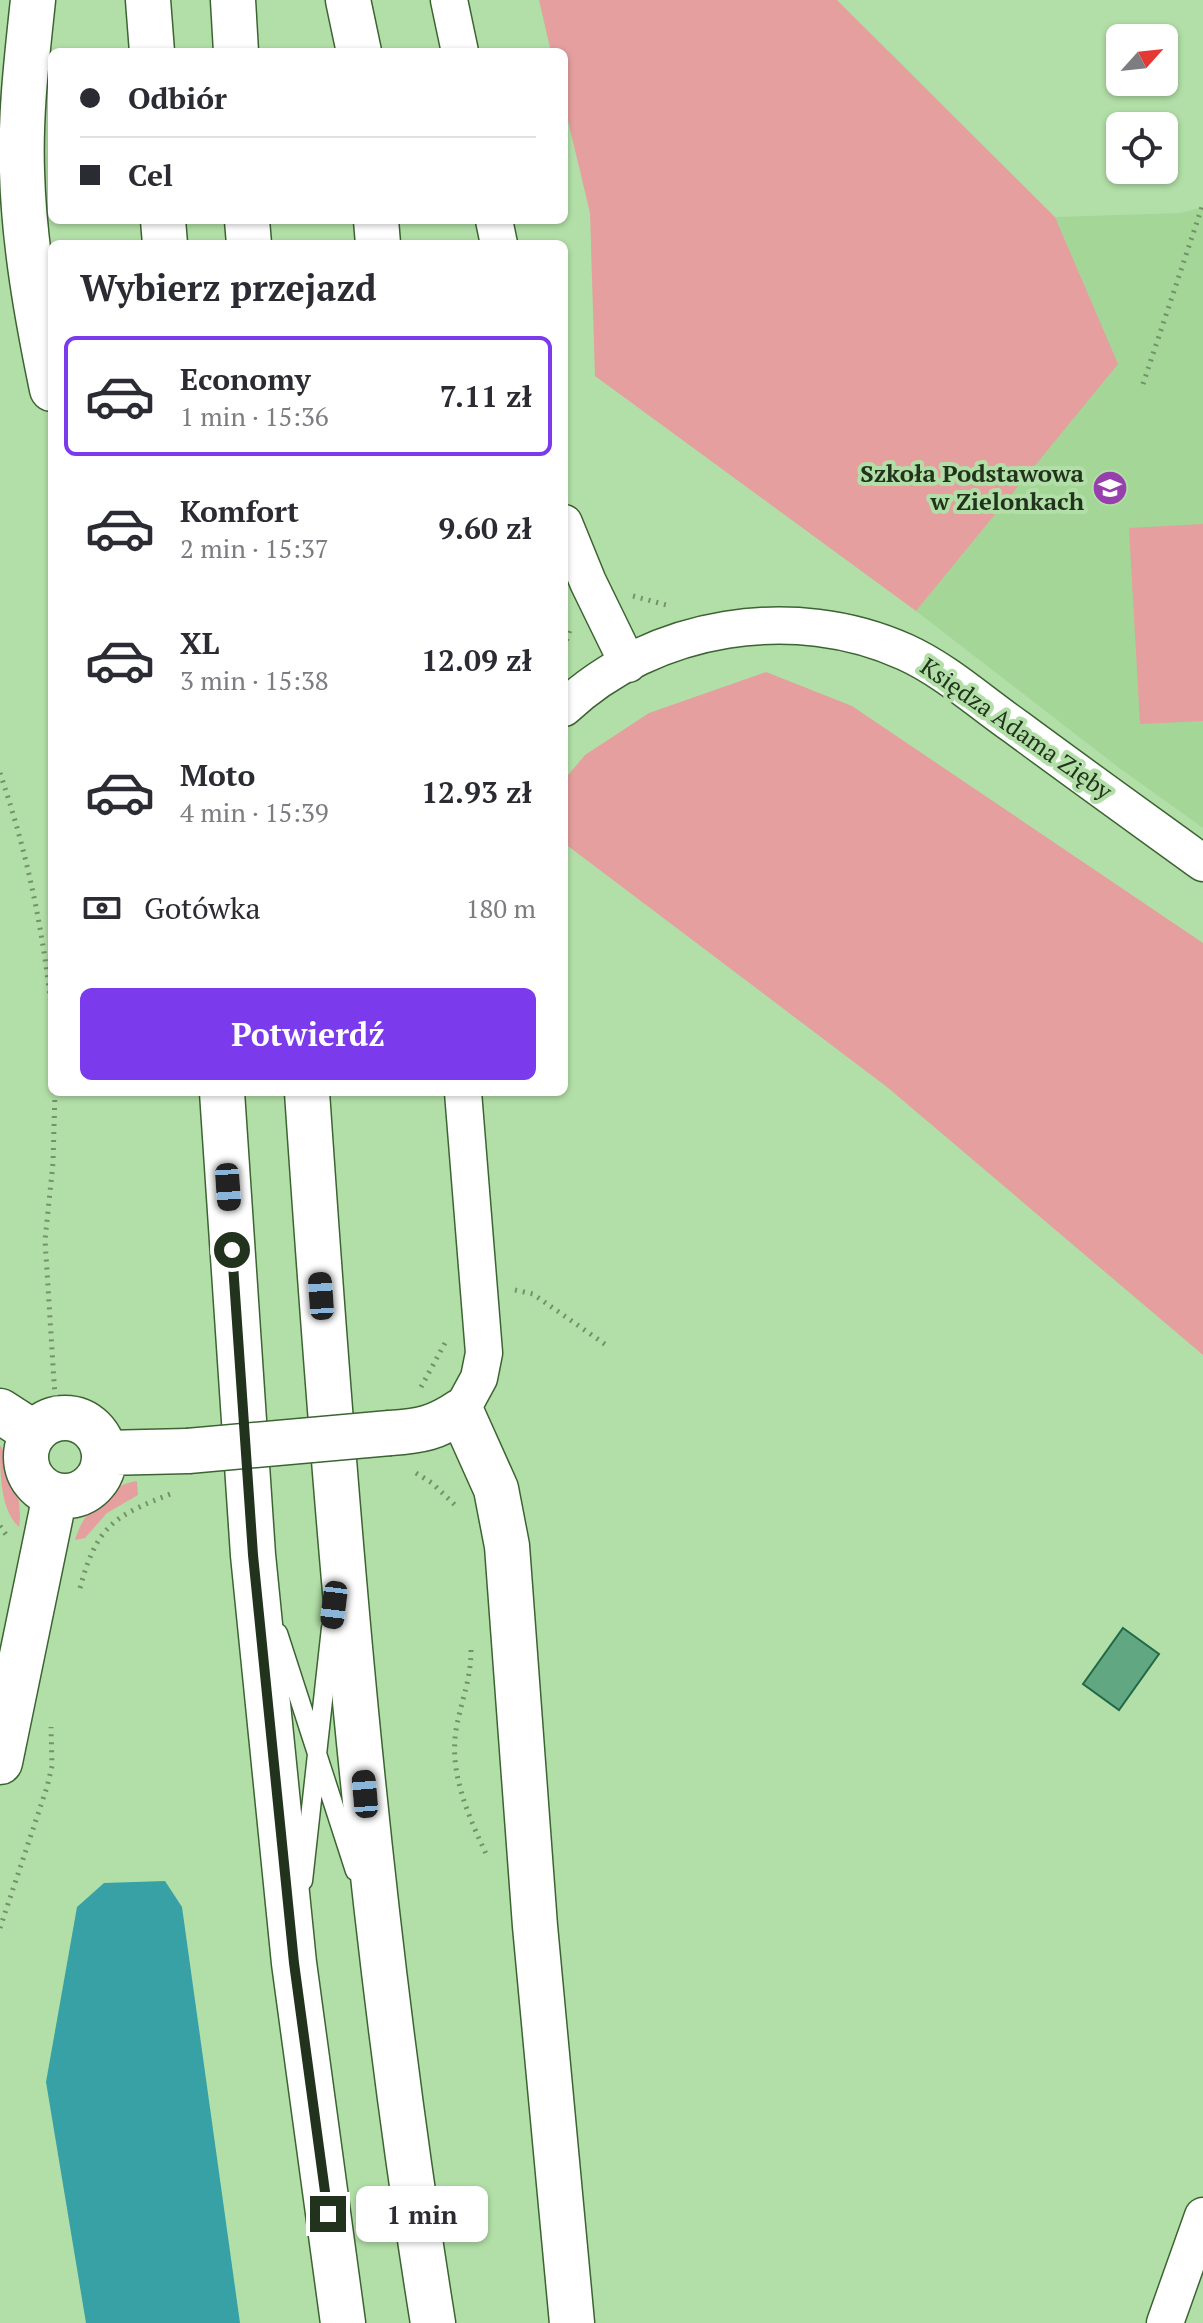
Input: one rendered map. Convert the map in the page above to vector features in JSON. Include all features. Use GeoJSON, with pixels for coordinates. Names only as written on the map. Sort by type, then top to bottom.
{"type":"FeatureCollection","features":[{"type":"Feature","properties":{"kind":"main road"},"geometry":{"type":"LineString","coordinates":[[33,0],[23,102],[22,171],[27,245],[48,369]]}},
{"type":"Feature","properties":{"kind":"main road"},"geometry":{"type":"LineString","coordinates":[[148,0],[152,48]]}},
{"type":"Feature","properties":{"kind":"main road"},"geometry":{"type":"LineString","coordinates":[[233,0],[236,48]]}},
{"type":"Feature","properties":{"kind":"main road"},"geometry":{"type":"LineString","coordinates":[[348,0],[358,48]]}},
{"type":"Feature","properties":{"kind":"main road"},"geometry":{"type":"LineString","coordinates":[[194,1096],[239,1345]]}},
{"type":"Feature","properties":{"kind":"main road"},"geometry":{"type":"LineString","coordinates":[[222,1096],[253,1555],[294,1963],[343,2323]]}},
{"type":"Feature","properties":{"kind":"main road"},"geometry":{"type":"LineString","coordinates":[[310,1103],[341,1546],[381,1949],[413,2203],[433,2323]]}},
{"type":"Feature","properties":{"kind":"main road"},"geometry":{"type":"LineString","coordinates":[[104,1453],[188,1451],[421,1431],[440,1425],[461,1411],[496,1489],[507,1546],[535,1926],[572,2323]]}},
{"type":"Feature","properties":{"kind":"main road"},"geometry":{"type":"LineString","coordinates":[[30,1413],[53,1420],[76,1419],[95,1432],[104,1453],[99,1477],[80,1494],[55,1495],[43,1490],[33,1481],[28,1469],[26,1457],[30,1413]]}},
{"type":"Feature","properties":{"kind":"main road"},"geometry":{"type":"LineString","coordinates":[[0,1762],[55,1495]]}},
{"type":"Feature","properties":{"kind":"street"},"geometry":{"type":"LineString","coordinates":[[449,0],[459,48]]}},
{"type":"Feature","properties":{"kind":"street"},"geometry":{"type":"LineString","coordinates":[[568,533],[628,664]]}},
{"type":"Feature","properties":{"kind":"street","name":"Księdza Adama Zięby"},"geometry":{"type":"LineString","coordinates":[[568,705],[628,664],[671,644],[712,632],[782,625],[825,627],[863,636],[930,665],[1203,863]]}},
{"type":"Feature","properties":{"kind":"street"},"geometry":{"type":"LineString","coordinates":[[461,1411],[479,1378],[484,1353],[463,1096]]}},
{"type":"Feature","properties":{"kind":"street"},"geometry":{"type":"LineString","coordinates":[[1165,2323],[1203,2216]]}},
{"type":"Feature","properties":{"kind":"lane"},"geometry":{"type":"LineString","coordinates":[[294,1963],[341,1546]]}},
{"type":"Feature","properties":{"kind":"lane"},"geometry":{"type":"LineString","coordinates":[[253,1555],[381,1949]]}},
{"type":"Feature","properties":{"kind":"path"},"geometry":{"type":"LineString","coordinates":[[1143,384],[1203,204]]}},
{"type":"Feature","properties":{"kind":"path"},"geometry":{"type":"LineString","coordinates":[[629,594],[669,606]]}},
{"type":"Feature","properties":{"kind":"path"},"geometry":{"type":"LineString","coordinates":[[0,773],[30,875],[48,976]]}},
{"type":"Feature","properties":{"kind":"path"},"geometry":{"type":"LineString","coordinates":[[30,1413],[53,1163],[55,1096]]}},
{"type":"Feature","properties":{"kind":"path"},"geometry":{"type":"LineString","coordinates":[[479,1292],[503,1288],[533,1294],[609,1347]]}},
{"type":"Feature","properties":{"kind":"path"},"geometry":{"type":"LineString","coordinates":[[419,1392],[446,1342]]}},
{"type":"Feature","properties":{"kind":"path"},"geometry":{"type":"LineString","coordinates":[[419,1474],[457,1507]]}},
{"type":"Feature","properties":{"kind":"path"},"geometry":{"type":"LineString","coordinates":[[79,1591],[93,1546],[109,1526],[133,1510],[175,1492]]}},
{"type":"Feature","properties":{"kind":"path"},"geometry":{"type":"LineString","coordinates":[[0,1928],[47,1787],[52,1766],[52,1713]]}},
{"type":"Feature","properties":{"kind":"shaded area"},"geometry":{"type":"Polygon","coordinates":[[[539,0],[837,0],[1055,217],[1118,364],[916,611],[595,376],[590,213],[568,121],[568,48],[550,48],[539,0]]]}},
{"type":"Feature","properties":{"kind":"shaded area","name":"Szkoła Podstawowa w Zielonkach"},"geometry":{"type":"Polygon","coordinates":[[[1203,207],[1203,828],[1118,767],[916,611],[1117,364],[1055,217],[1181,213],[1203,207]]]}},
{"type":"Feature","properties":{"kind":"shaded area"},"geometry":{"type":"Polygon","coordinates":[[[1203,524],[1203,721],[1140,724],[1129,528],[1203,524]]]}},
{"type":"Feature","properties":{"kind":"shaded area"},"geometry":{"type":"Polygon","coordinates":[[[766,672],[852,706],[1203,943],[1203,1355],[887,1087],[568,846],[568,775],[585,755],[649,713],[766,672]]]}},
{"type":"Feature","properties":{"kind":"shaded area"},"geometry":{"type":"Polygon","coordinates":[[[0,1445],[16,1485],[20,1507],[19,1527],[8,1511],[5,1500],[0,1445]]]}},
{"type":"Feature","properties":{"kind":"shaded area"},"geometry":{"type":"Polygon","coordinates":[[[137,1481],[138,1495],[107,1513],[85,1538],[75,1540],[84,1520],[98,1502],[116,1488],[137,1481]]]}},
{"type":"Feature","properties":{"kind":"water"},"geometry":{"type":"Polygon","coordinates":[[[165,1881],[182,1907],[240,2323],[86,2323],[46,2082],[77,1907],[104,1883],[165,1881]]]}},
{"type":"Feature","properties":{"kind":"building"},"geometry":{"type":"Polygon","coordinates":[[[1123,1628],[1159,1654],[1119,1710],[1083,1684],[1123,1628]]]}},
{"type":"Feature","properties":{"kind":"place","name":"Szkoła Podstawowa w Zielonkach"},"geometry":{"type":"Point","coordinates":[1110,488]}},
{"type":"Feature","properties":{"kind":"route"},"geometry":{"type":"LineString","coordinates":[[232,1250],[253,1555],[294,1963],[328,2214]]}}]}
